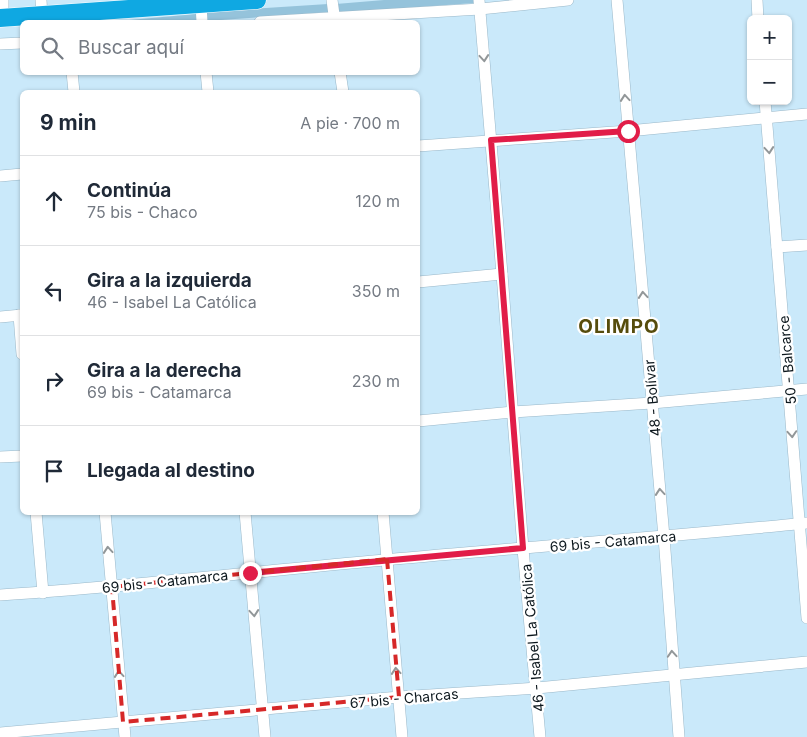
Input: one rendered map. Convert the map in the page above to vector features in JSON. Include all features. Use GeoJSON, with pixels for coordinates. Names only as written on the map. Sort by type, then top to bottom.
{"type":"FeatureCollection","features":[{"type":"Feature","properties":{"kind":"highway"},"geometry":{"type":"LineString","coordinates":[[1,18],[42,8],[69,18],[90,18],[139,4],[201,4],[257,0]]}},
{"type":"Feature","properties":{"kind":"street"},"geometry":{"type":"LineString","coordinates":[[1,18],[3,0]]}},
{"type":"Feature","properties":{"kind":"street"},"geometry":{"type":"LineString","coordinates":[[332,0],[334,20],[480,4],[568,0]]}},
{"type":"Feature","properties":{"kind":"street","name":"48 - Bolívar"},"geometry":{"type":"LineString","coordinates":[[617,0],[664,537],[679,737]]}},
{"type":"Feature","properties":{"kind":"street"},"geometry":{"type":"LineString","coordinates":[[757,0],[758,15]]}},
{"type":"Feature","properties":{"kind":"street"},"geometry":{"type":"LineString","coordinates":[[201,4],[202,20]]}},
{"type":"Feature","properties":{"kind":"street","name":"46 - Isabel La Católica"},"geometry":{"type":"LineString","coordinates":[[480,4],[514,412],[523,548],[540,737]]}},
{"type":"Feature","properties":{"kind":"street"},"geometry":{"type":"LineString","coordinates":[[0,44],[20,43]]}},
{"type":"Feature","properties":{"kind":"street"},"geometry":{"type":"LineString","coordinates":[[72,75],[74,90]]}},
{"type":"Feature","properties":{"kind":"street"},"geometry":{"type":"LineString","coordinates":[[206,75],[208,90]]}},
{"type":"Feature","properties":{"kind":"street"},"geometry":{"type":"LineString","coordinates":[[340,75],[342,90]]}},
{"type":"Feature","properties":{"kind":"street","name":"50 - Balcarce"},"geometry":{"type":"LineString","coordinates":[[765,105],[789,391],[803,524],[807,618]]}},
{"type":"Feature","properties":{"kind":"street"},"geometry":{"type":"LineString","coordinates":[[420,146],[628,131],[807,114]]}},
{"type":"Feature","properties":{"kind":"street"},"geometry":{"type":"LineString","coordinates":[[0,176],[20,174]]}},
{"type":"Feature","properties":{"kind":"street"},"geometry":{"type":"LineString","coordinates":[[777,247],[807,245]]}},
{"type":"Feature","properties":{"kind":"street"},"geometry":{"type":"LineString","coordinates":[[420,282],[502,274]]}},
{"type":"Feature","properties":{"kind":"street"},"geometry":{"type":"LineString","coordinates":[[0,317],[20,315]]}},
{"type":"Feature","properties":{"kind":"street"},"geometry":{"type":"LineString","coordinates":[[420,421],[807,390]]}},
{"type":"Feature","properties":{"kind":"street"},"geometry":{"type":"LineString","coordinates":[[0,457],[20,456]]}},
{"type":"Feature","properties":{"kind":"street"},"geometry":{"type":"LineString","coordinates":[[36,515],[43,593]]}},
{"type":"Feature","properties":{"kind":"street"},"geometry":{"type":"LineString","coordinates":[[105,515],[125,737]]}},
{"type":"Feature","properties":{"kind":"street"},"geometry":{"type":"LineString","coordinates":[[245,515],[265,737]]}},
{"type":"Feature","properties":{"kind":"street"},"geometry":{"type":"LineString","coordinates":[[383,515],[402,737]]}},
{"type":"Feature","properties":{"kind":"street","name":"69 bis - Catamarca"},"geometry":{"type":"LineString","coordinates":[[0,595],[112,587],[387,560],[803,524]]}},
{"type":"Feature","properties":{"kind":"street","name":"67 bis - Charcas"},"geometry":{"type":"LineString","coordinates":[[0,733],[398,697],[537,688],[807,662]]}},
{"type":"Feature","properties":{"kind":"highlighted area"},"geometry":{"type":"Polygon","coordinates":[[[387,559],[399,697],[123,722],[112,587],[387,559]]]}},
{"type":"Feature","properties":{"kind":"shaded area"},"geometry":{"type":"Polygon","coordinates":[[[384,0],[474,0],[474,3],[336,13],[336,4],[384,0]]]}},
{"type":"Feature","properties":{"kind":"shaded area"},"geometry":{"type":"Polygon","coordinates":[[[328,4],[329,12],[207,20],[206,12],[328,4]]]}},
{"type":"Feature","properties":{"kind":"shaded area"},"geometry":{"type":"Polygon","coordinates":[[[196,14],[197,20],[129,20],[196,14]]]}},
{"type":"Feature","properties":{"kind":"district","name":"OLIMPO"},"geometry":{"type":"Point","coordinates":[619,326]}},
{"type":"Feature","properties":{"kind":"route"},"geometry":{"type":"LineString","coordinates":[[250,573],[523,548],[514,412],[491,140],[628,131]]}}]}
